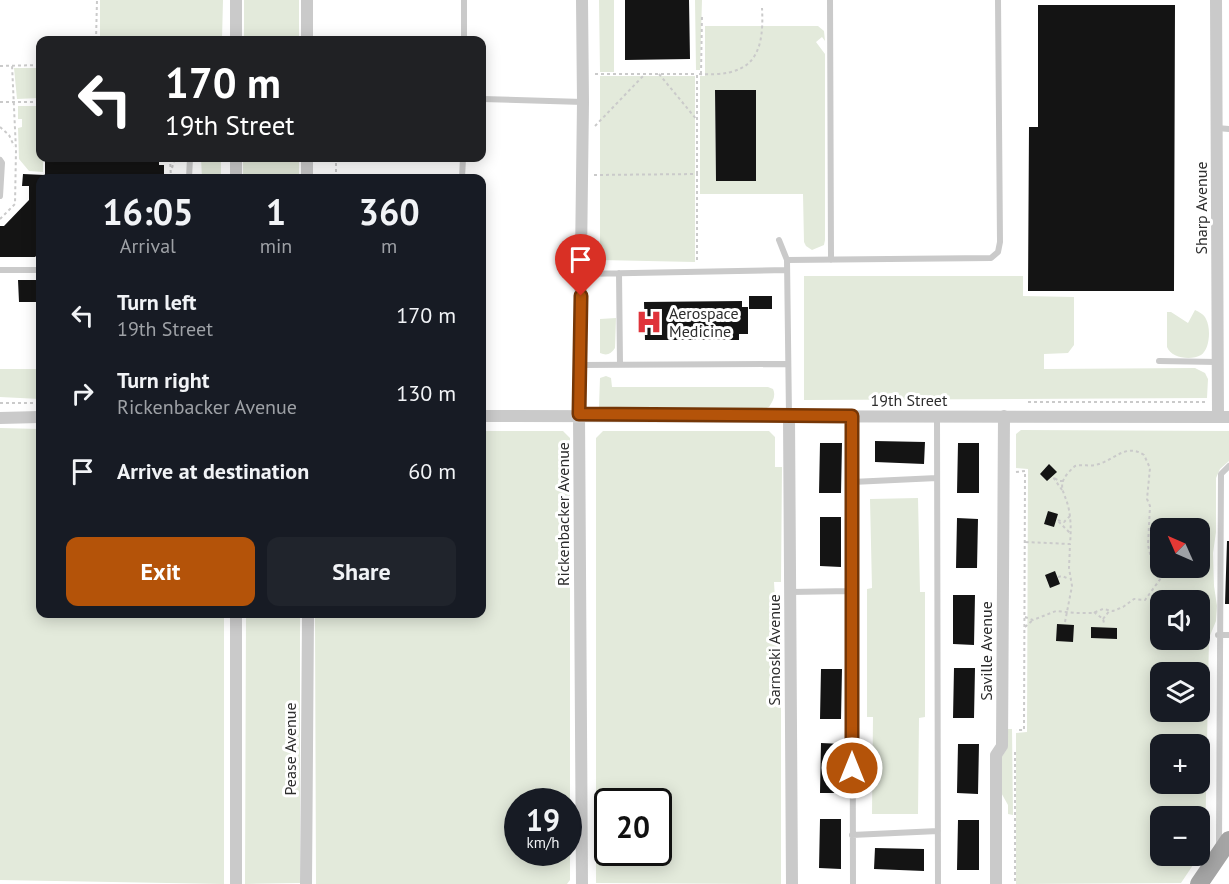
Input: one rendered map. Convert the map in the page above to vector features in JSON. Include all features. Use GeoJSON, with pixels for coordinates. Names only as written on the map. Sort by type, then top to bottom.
{"type":"FeatureCollection","features":[{"type":"Feature","properties":{"kind":"main road"},"geometry":{"type":"LineString","coordinates":[[1199,884],[1224,848]]}},
{"type":"Feature","properties":{"kind":"street"},"geometry":{"type":"LineString","coordinates":[[236,0],[236,36]]}},
{"type":"Feature","properties":{"kind":"street"},"geometry":{"type":"LineString","coordinates":[[307,0],[307,36]]}},
{"type":"Feature","properties":{"kind":"street","name":"Rickenbacker Avenue"},"geometry":{"type":"LineString","coordinates":[[582,0],[583,139],[579,414],[582,884]]}},
{"type":"Feature","properties":{"kind":"street","name":"Sharp Avenue"},"geometry":{"type":"LineString","coordinates":[[1216,0],[1223,129],[1223,337],[1218,362],[1223,416]]}},
{"type":"Feature","properties":{"kind":"street","name":"19th Street"},"geometry":{"type":"LineString","coordinates":[[486,416],[579,414],[1223,416]]}},
{"type":"Feature","properties":{"kind":"street","name":"Sarnoski Avenue"},"geometry":{"type":"LineString","coordinates":[[789,416],[792,884]]}},
{"type":"Feature","properties":{"kind":"street","name":"Saville Avenue"},"geometry":{"type":"LineString","coordinates":[[996,884],[996,755],[1002,746],[1004,416]]}},
{"type":"Feature","properties":{"kind":"street"},"geometry":{"type":"LineString","coordinates":[[0,418],[36,417]]}},
{"type":"Feature","properties":{"kind":"street"},"geometry":{"type":"LineString","coordinates":[[236,618],[236,884]]}},
{"type":"Feature","properties":{"kind":"street","name":"Pease Avenue"},"geometry":{"type":"LineString","coordinates":[[306,884],[308,618]]}},
{"type":"Feature","properties":{"kind":"lane"},"geometry":{"type":"LineString","coordinates":[[464,0],[464,36]]}},
{"type":"Feature","properties":{"kind":"lane"},"geometry":{"type":"LineString","coordinates":[[830,0],[831,260]]}},
{"type":"Feature","properties":{"kind":"lane"},"geometry":{"type":"LineString","coordinates":[[787,260],[991,258],[998,252],[1000,242],[998,0]]}},
{"type":"Feature","properties":{"kind":"lane"},"geometry":{"type":"LineString","coordinates":[[486,99],[583,102]]}},
{"type":"Feature","properties":{"kind":"lane"},"geometry":{"type":"LineString","coordinates":[[0,160],[2,163],[0,196]]}},
{"type":"Feature","properties":{"kind":"lane"},"geometry":{"type":"LineString","coordinates":[[779,240],[787,260],[789,416]]}},
{"type":"Feature","properties":{"kind":"lane"},"geometry":{"type":"LineString","coordinates":[[0,270],[36,270]]}},
{"type":"Feature","properties":{"kind":"lane"},"geometry":{"type":"LineString","coordinates":[[581,274],[787,270]]}},
{"type":"Feature","properties":{"kind":"lane"},"geometry":{"type":"LineString","coordinates":[[619,273],[620,364]]}},
{"type":"Feature","properties":{"kind":"lane"},"geometry":{"type":"LineString","coordinates":[[1159,360],[1218,362]]}},
{"type":"Feature","properties":{"kind":"lane"},"geometry":{"type":"LineString","coordinates":[[580,365],[788,364]]}},
{"type":"Feature","properties":{"kind":"lane"},"geometry":{"type":"LineString","coordinates":[[852,416],[853,884]]}},
{"type":"Feature","properties":{"kind":"lane"},"geometry":{"type":"LineString","coordinates":[[937,416],[938,884]]}},
{"type":"Feature","properties":{"kind":"lane"},"geometry":{"type":"LineString","coordinates":[[1224,848],[1218,635],[1221,474],[1229,466]]}},
{"type":"Feature","properties":{"kind":"lane"},"geometry":{"type":"LineString","coordinates":[[852,482],[937,478]]}},
{"type":"Feature","properties":{"kind":"lane"},"geometry":{"type":"LineString","coordinates":[[790,592],[852,591]]}},
{"type":"Feature","properties":{"kind":"lane"},"geometry":{"type":"LineString","coordinates":[[1218,635],[1229,635]]}},
{"type":"Feature","properties":{"kind":"lane"},"geometry":{"type":"LineString","coordinates":[[852,835],[938,831]]}},
{"type":"Feature","properties":{"kind":"path"},"geometry":{"type":"LineString","coordinates":[[96,36],[97,0]]}},
{"type":"Feature","properties":{"kind":"path"},"geometry":{"type":"LineString","coordinates":[[583,74],[730,74],[742,70],[750,63],[760,42],[763,27],[762,8]]}},
{"type":"Feature","properties":{"kind":"path"},"geometry":{"type":"LineString","coordinates":[[701,74],[702,14]]}},
{"type":"Feature","properties":{"kind":"path"},"geometry":{"type":"LineString","coordinates":[[0,219],[15,204],[15,102],[12,65]]}},
{"type":"Feature","properties":{"kind":"path"},"geometry":{"type":"LineString","coordinates":[[0,66],[36,65]]}},
{"type":"Feature","properties":{"kind":"path"},"geometry":{"type":"LineString","coordinates":[[583,139],[645,74]]}},
{"type":"Feature","properties":{"kind":"path"},"geometry":{"type":"LineString","coordinates":[[659,74],[697,120]]}},
{"type":"Feature","properties":{"kind":"path"},"geometry":{"type":"LineString","coordinates":[[696,272],[697,74]]}},
{"type":"Feature","properties":{"kind":"path"},"geometry":{"type":"LineString","coordinates":[[0,102],[36,102]]}},
{"type":"Feature","properties":{"kind":"path"},"geometry":{"type":"LineString","coordinates":[[0,127],[9,135],[16,150]]}},
{"type":"Feature","properties":{"kind":"path"},"geometry":{"type":"LineString","coordinates":[[170,162],[171,171]]}},
{"type":"Feature","properties":{"kind":"path"},"geometry":{"type":"LineString","coordinates":[[171,171],[174,162]]}},
{"type":"Feature","properties":{"kind":"path"},"geometry":{"type":"LineString","coordinates":[[582,175],[697,174]]}},
{"type":"Feature","properties":{"kind":"path"},"geometry":{"type":"LineString","coordinates":[[0,403],[36,403]]}},
{"type":"Feature","properties":{"kind":"path"},"geometry":{"type":"LineString","coordinates":[[1025,627],[1034,620],[1056,611],[1118,610],[1134,599],[1145,600],[1161,578],[1153,566],[1148,545],[1150,506],[1147,493],[1150,468],[1140,452],[1118,453],[1100,464],[1075,466],[1064,481],[1062,490]]}},
{"type":"Feature","properties":{"kind":"path"},"geometry":{"type":"LineString","coordinates":[[1015,472],[1025,471],[1024,730],[1015,730]]}},
{"type":"Feature","properties":{"kind":"path"},"geometry":{"type":"LineString","coordinates":[[1064,481],[1053,477],[1062,490],[1070,516],[1071,593],[1065,622]]}},
{"type":"Feature","properties":{"kind":"path"},"geometry":{"type":"LineString","coordinates":[[1070,516],[1064,522],[1057,520],[1071,534]]}},
{"type":"Feature","properties":{"kind":"path"},"geometry":{"type":"LineString","coordinates":[[1025,542],[1070,544]]}},
{"type":"Feature","properties":{"kind":"path"},"geometry":{"type":"LineString","coordinates":[[1058,577],[1069,568]]}},
{"type":"Feature","properties":{"kind":"path"},"geometry":{"type":"LineString","coordinates":[[1062,576],[1070,580]]}},
{"type":"Feature","properties":{"kind":"path"},"geometry":{"type":"LineString","coordinates":[[1094,612],[1103,621],[1110,610]]}},
{"type":"Feature","properties":{"kind":"path"},"geometry":{"type":"LineString","coordinates":[[1025,617],[1034,620]]}},
{"type":"Feature","properties":{"kind":"path"},"geometry":{"type":"LineString","coordinates":[[1015,741],[1015,884]]}},
{"type":"Feature","properties":{"kind":"green space"},"geometry":{"type":"Polygon","coordinates":[[[100,0],[223,0],[222,36],[100,36],[100,0]]]}},
{"type":"Feature","properties":{"kind":"green space"},"geometry":{"type":"Polygon","coordinates":[[[244,0],[299,0],[299,36],[244,36],[244,0]]]}},
{"type":"Feature","properties":{"kind":"green space"},"geometry":{"type":"Polygon","coordinates":[[[599,0],[614,0],[614,72],[600,72],[599,0]]]}},
{"type":"Feature","properties":{"kind":"green space"},"geometry":{"type":"Polygon","coordinates":[[[695,0],[702,0],[700,70],[696,70],[695,0]]]}},
{"type":"Feature","properties":{"kind":"green space"},"geometry":{"type":"Polygon","coordinates":[[[705,26],[818,26],[824,31],[825,41],[822,37],[816,42],[825,54],[824,245],[812,250],[804,242],[803,194],[700,194],[700,76],[705,76],[705,26]],[[715,90],[716,181],[756,181],[756,90],[715,90]]]}},
{"type":"Feature","properties":{"kind":"green space"},"geometry":{"type":"Polygon","coordinates":[[[14,68],[36,68],[36,98],[17,99],[14,68]]]}},
{"type":"Feature","properties":{"kind":"green space"},"geometry":{"type":"Polygon","coordinates":[[[600,76],[695,76],[695,262],[600,260],[600,76]]]}},
{"type":"Feature","properties":{"kind":"green space"},"geometry":{"type":"Polygon","coordinates":[[[18,106],[36,106],[36,162],[43,162],[43,172],[29,171],[19,159],[18,128],[22,127],[22,119],[18,119],[18,106]]]}},
{"type":"Feature","properties":{"kind":"green space"},"geometry":{"type":"Polygon","coordinates":[[[201,162],[221,162],[221,174],[202,174],[201,162]]]}},
{"type":"Feature","properties":{"kind":"green space"},"geometry":{"type":"Polygon","coordinates":[[[243,162],[299,162],[299,174],[243,174],[243,162]]]}},
{"type":"Feature","properties":{"kind":"green space"},"geometry":{"type":"Polygon","coordinates":[[[804,276],[1023,276],[1023,296],[1074,297],[1074,345],[1068,353],[1044,354],[1044,369],[1195,368],[1205,373],[1208,379],[1207,398],[804,400],[804,276]]]}},
{"type":"Feature","properties":{"kind":"green space"},"geometry":{"type":"Polygon","coordinates":[[[1195,310],[1204,316],[1208,323],[1209,338],[1206,348],[1197,357],[1177,356],[1167,347],[1167,312],[1171,312],[1188,323],[1195,310]]]}},
{"type":"Feature","properties":{"kind":"green space"},"geometry":{"type":"Polygon","coordinates":[[[616,318],[615,348],[609,354],[600,353],[600,319],[616,318]]]}},
{"type":"Feature","properties":{"kind":"green space"},"geometry":{"type":"Polygon","coordinates":[[[0,369],[36,369],[36,399],[0,397],[0,369]]]}},
{"type":"Feature","properties":{"kind":"green space"},"geometry":{"type":"Polygon","coordinates":[[[606,376],[611,378],[612,387],[768,387],[773,389],[774,396],[769,407],[764,409],[601,409],[599,407],[600,378],[606,376]]]}},
{"type":"Feature","properties":{"kind":"green space"},"geometry":{"type":"Polygon","coordinates":[[[0,428],[36,429],[36,618],[224,618],[224,884],[0,880],[0,428]]]}},
{"type":"Feature","properties":{"kind":"green space"},"geometry":{"type":"Polygon","coordinates":[[[1021,430],[1229,431],[1229,461],[1220,469],[1216,478],[1216,532],[1213,553],[1217,606],[1216,621],[1210,636],[1210,590],[1150,590],[1150,650],[1209,650],[1209,662],[1150,662],[1150,722],[1207,722],[1207,734],[1150,734],[1150,794],[1206,794],[1206,806],[1150,806],[1150,866],[1193,866],[1181,883],[1016,884],[1016,733],[1027,732],[1028,469],[1016,468],[1016,434],[1021,430]]]}},
{"type":"Feature","properties":{"kind":"green space"},"geometry":{"type":"Polygon","coordinates":[[[486,431],[563,431],[570,438],[570,788],[504,788],[504,866],[570,866],[570,880],[567,884],[316,884],[315,618],[486,618],[486,431]]]}},
{"type":"Feature","properties":{"kind":"green space"},"geometry":{"type":"Polygon","coordinates":[[[603,431],[769,431],[775,437],[775,467],[782,467],[781,582],[774,582],[775,600],[781,600],[781,884],[596,883],[596,866],[672,866],[672,788],[596,788],[596,438],[603,431]]]}},
{"type":"Feature","properties":{"kind":"green space"},"geometry":{"type":"Polygon","coordinates":[[[918,498],[920,592],[925,592],[925,717],[919,718],[918,814],[872,814],[873,717],[867,717],[867,589],[872,588],[870,499],[918,498]]]}},
{"type":"Feature","properties":{"kind":"green space"},"geometry":{"type":"Polygon","coordinates":[[[246,618],[300,618],[300,883],[245,884],[246,618]]]}},
{"type":"Feature","properties":{"kind":"green space"},"geometry":{"type":"Polygon","coordinates":[[[1008,729],[1012,729],[1013,815],[1008,814],[1008,805],[999,789],[1000,759],[1007,749],[1008,729]]]}},
{"type":"Feature","properties":{"kind":"building"},"geometry":{"type":"Polygon","coordinates":[[[625,0],[689,0],[690,59],[625,60],[625,0]]]}},
{"type":"Feature","properties":{"kind":"building"},"geometry":{"type":"Polygon","coordinates":[[[1038,5],[1175,5],[1174,291],[1028,291],[1029,127],[1038,127],[1038,5]]]}},
{"type":"Feature","properties":{"kind":"building"},"geometry":{"type":"Polygon","coordinates":[[[715,90],[756,90],[756,181],[716,181],[715,90]]]}},
{"type":"Feature","properties":{"kind":"building"},"geometry":{"type":"Polygon","coordinates":[[[45,162],[159,162],[159,165],[164,165],[164,174],[45,174],[45,162]]]}},
{"type":"Feature","properties":{"kind":"building"},"geometry":{"type":"Polygon","coordinates":[[[23,174],[36,175],[36,256],[0,257],[0,226],[4,226],[29,200],[29,186],[22,186],[23,174]]]}},
{"type":"Feature","properties":{"kind":"building"},"geometry":{"type":"Polygon","coordinates":[[[18,280],[36,280],[36,302],[19,302],[18,280]]]}},
{"type":"Feature","properties":{"kind":"building"},"geometry":{"type":"Polygon","coordinates":[[[749,296],[772,296],[772,309],[749,309],[749,296]]]}},
{"type":"Feature","properties":{"kind":"building"},"geometry":{"type":"Polygon","coordinates":[[[742,301],[742,307],[748,307],[748,334],[739,334],[739,340],[645,340],[644,302],[742,301]]]}},
{"type":"Feature","properties":{"kind":"building"},"geometry":{"type":"Polygon","coordinates":[[[875,441],[925,442],[924,464],[875,462],[875,441]]]}},
{"type":"Feature","properties":{"kind":"building"},"geometry":{"type":"Polygon","coordinates":[[[820,443],[842,443],[841,493],[819,493],[820,443]]]}},
{"type":"Feature","properties":{"kind":"building"},"geometry":{"type":"Polygon","coordinates":[[[958,443],[979,443],[979,493],[957,493],[958,443]]]}},
{"type":"Feature","properties":{"kind":"building"},"geometry":{"type":"Polygon","coordinates":[[[1049,464],[1057,472],[1047,481],[1040,474],[1049,464]]]}},
{"type":"Feature","properties":{"kind":"building"},"geometry":{"type":"Polygon","coordinates":[[[1048,511],[1058,514],[1054,527],[1044,524],[1048,511]]]}},
{"type":"Feature","properties":{"kind":"building"},"geometry":{"type":"Polygon","coordinates":[[[820,517],[841,517],[841,567],[820,566],[820,517]]]}},
{"type":"Feature","properties":{"kind":"building"},"geometry":{"type":"Polygon","coordinates":[[[957,518],[978,519],[977,568],[956,568],[957,518]]]}},
{"type":"Feature","properties":{"kind":"building"},"geometry":{"type":"Polygon","coordinates":[[[1227,541],[1229,541],[1229,604],[1225,604],[1227,541]]]}},
{"type":"Feature","properties":{"kind":"building"},"geometry":{"type":"Polygon","coordinates":[[[1055,571],[1060,584],[1050,588],[1045,575],[1055,571]]]}},
{"type":"Feature","properties":{"kind":"building"},"geometry":{"type":"Polygon","coordinates":[[[953,595],[975,595],[974,645],[953,644],[953,595]]]}},
{"type":"Feature","properties":{"kind":"building"},"geometry":{"type":"Polygon","coordinates":[[[1057,624],[1074,625],[1073,642],[1056,641],[1057,624]]]}},
{"type":"Feature","properties":{"kind":"building"},"geometry":{"type":"Polygon","coordinates":[[[1091,627],[1117,628],[1117,639],[1091,638],[1091,627]]]}},
{"type":"Feature","properties":{"kind":"building"},"geometry":{"type":"Polygon","coordinates":[[[954,668],[975,668],[974,718],[953,718],[954,668]]]}},
{"type":"Feature","properties":{"kind":"building"},"geometry":{"type":"Polygon","coordinates":[[[821,669],[842,669],[841,719],[820,719],[821,669]]]}},
{"type":"Feature","properties":{"kind":"building"},"geometry":{"type":"Polygon","coordinates":[[[821,743],[842,744],[842,793],[820,793],[821,743]]]}},
{"type":"Feature","properties":{"kind":"building"},"geometry":{"type":"Polygon","coordinates":[[[958,744],[979,744],[978,794],[957,793],[958,744]]]}},
{"type":"Feature","properties":{"kind":"building"},"geometry":{"type":"Polygon","coordinates":[[[820,819],[841,819],[841,869],[819,868],[820,819]]]}},
{"type":"Feature","properties":{"kind":"building"},"geometry":{"type":"Polygon","coordinates":[[[958,820],[979,820],[979,870],[957,870],[958,820]]]}},
{"type":"Feature","properties":{"kind":"building"},"geometry":{"type":"Polygon","coordinates":[[[875,848],[924,849],[924,871],[874,869],[875,848]]]}},
{"type":"Feature","properties":{"kind":"place","name":"Aerospace Medicine"},"geometry":{"type":"Point","coordinates":[649,322]}},
{"type":"Feature","properties":{"kind":"route"},"geometry":{"type":"LineString","coordinates":[[581,296],[579,414],[852,416],[852,768]]}}]}
